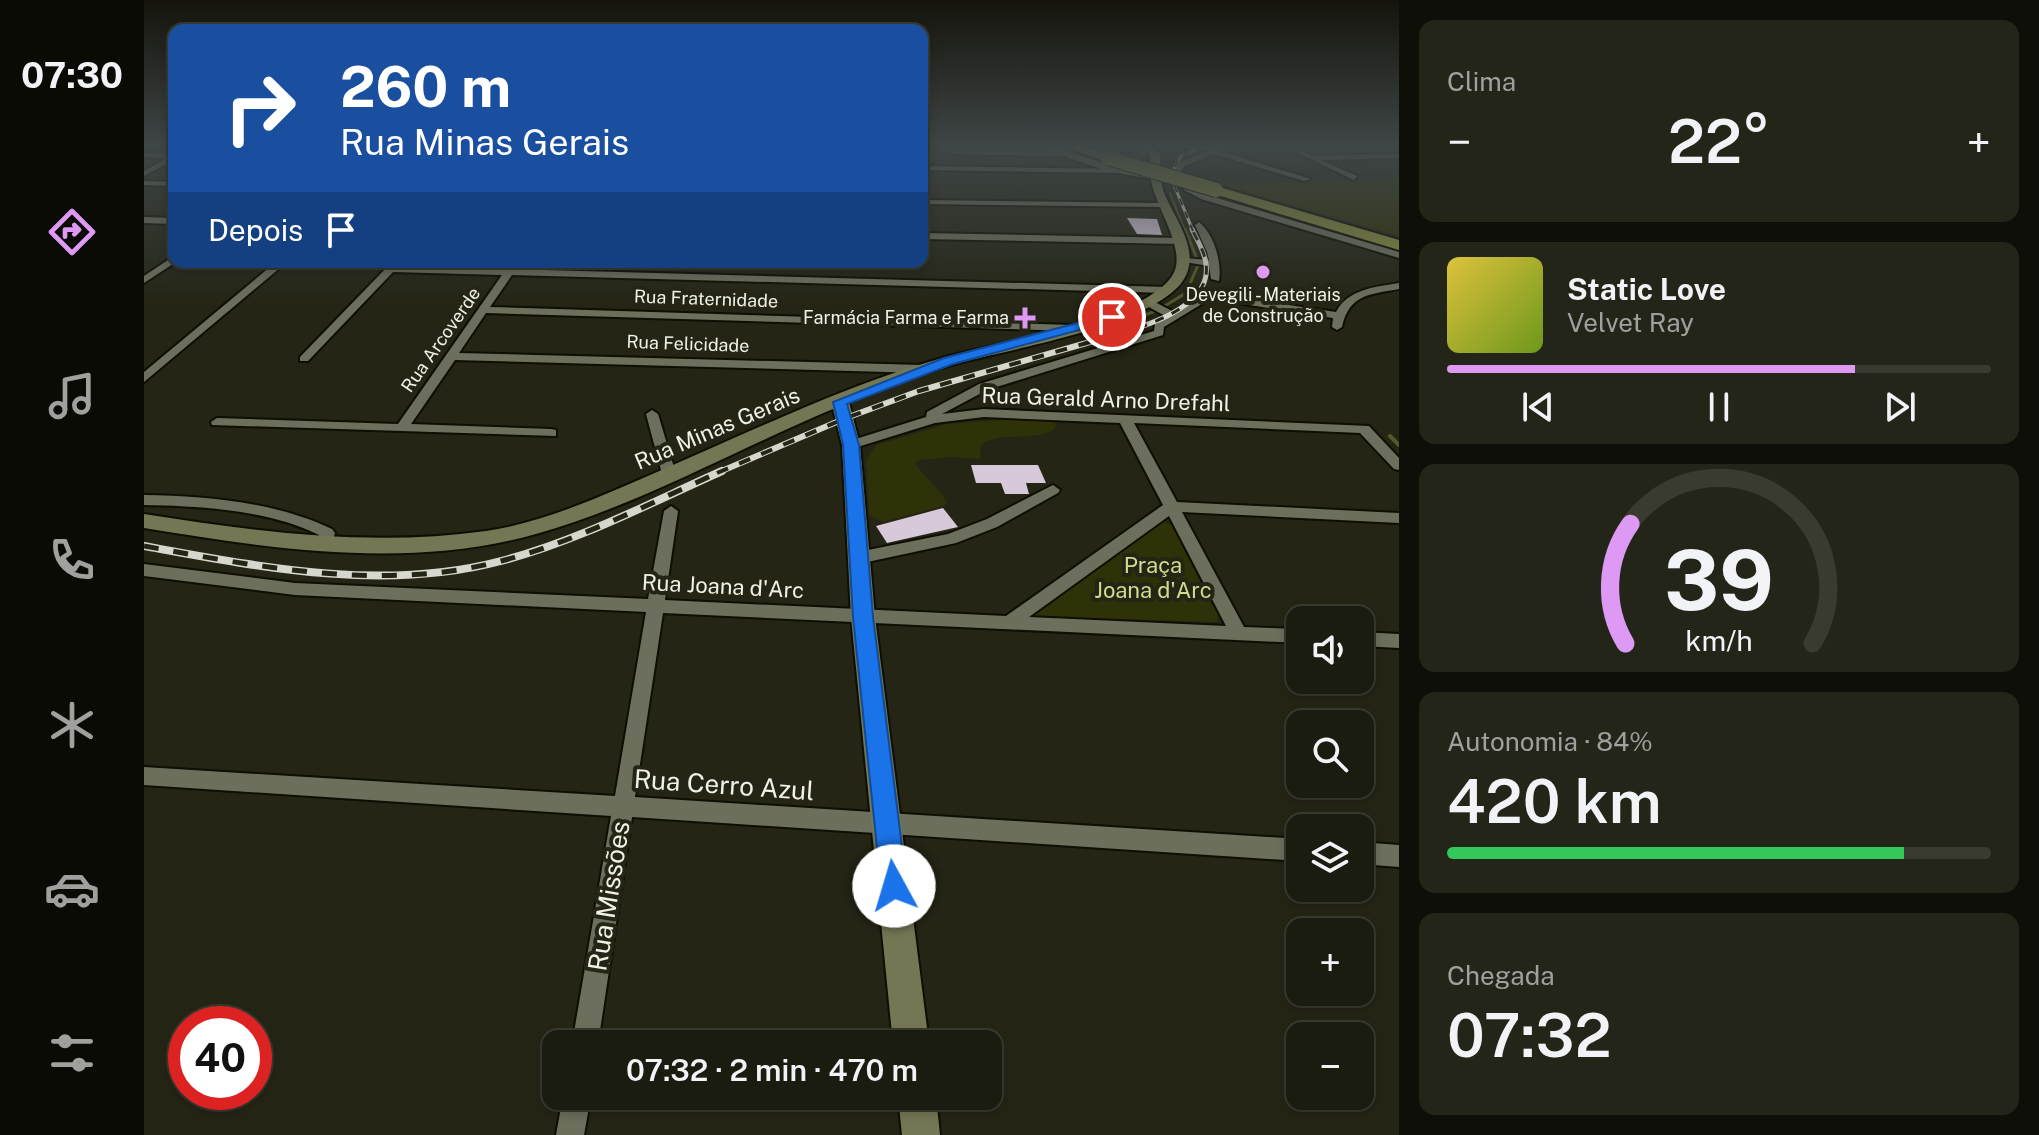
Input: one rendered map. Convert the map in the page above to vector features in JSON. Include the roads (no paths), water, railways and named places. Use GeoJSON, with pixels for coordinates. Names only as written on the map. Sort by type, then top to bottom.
{"type":"FeatureCollection","features":[{"type":"Feature","properties":{"kind":"highway"},"geometry":{"type":"LineString","coordinates":[[1248,198],[1399,243]]}},
{"type":"Feature","properties":{"kind":"main road"},"geometry":{"type":"LineString","coordinates":[[1161,198],[1184,261]]}},
{"type":"Feature","properties":{"kind":"main road","name":"Rua Minas Gerais"},"geometry":{"type":"LineString","coordinates":[[144,521],[261,539],[326,544],[420,544],[508,534],[589,509],[923,369],[1072,328],[1149,303],[1168,290],[1180,276],[1184,261]]}},
{"type":"Feature","properties":{"kind":"main road"},"geometry":{"type":"LineString","coordinates":[[840,402],[851,445],[863,617],[909,1030]]}},
{"type":"Feature","properties":{"kind":"main road"},"geometry":{"type":"LineString","coordinates":[[918,1110],[921,1135]]}},
{"type":"Feature","properties":{"kind":"street"},"geometry":{"type":"LineString","coordinates":[[1209,198],[1399,255]]}},
{"type":"Feature","properties":{"kind":"street"},"geometry":{"type":"LineString","coordinates":[[928,202],[1163,205]]}},
{"type":"Feature","properties":{"kind":"street"},"geometry":{"type":"LineString","coordinates":[[144,220],[168,221]]}},
{"type":"Feature","properties":{"kind":"street"},"geometry":{"type":"LineString","coordinates":[[1199,225],[1216,264],[1216,279]]}},
{"type":"Feature","properties":{"kind":"street"},"geometry":{"type":"LineString","coordinates":[[928,236],[1179,241]]}},
{"type":"Feature","properties":{"kind":"street"},"geometry":{"type":"LineString","coordinates":[[1184,261],[1216,264]]}},
{"type":"Feature","properties":{"kind":"street"},"geometry":{"type":"LineString","coordinates":[[144,280],[168,263]]}},
{"type":"Feature","properties":{"kind":"street"},"geometry":{"type":"LineString","coordinates":[[144,378],[275,268]]}},
{"type":"Feature","properties":{"kind":"street"},"geometry":{"type":"LineString","coordinates":[[304,359],[391,268]]}},
{"type":"Feature","properties":{"kind":"street"},"geometry":{"type":"LineString","coordinates":[[443,268],[1168,290]]}},
{"type":"Feature","properties":{"kind":"street"},"geometry":{"type":"LineString","coordinates":[[706,277],[708,268]]}},
{"type":"Feature","properties":{"kind":"street","name":"Rua Arcoverde"},"geometry":{"type":"LineString","coordinates":[[402,428],[509,272]]}},
{"type":"Feature","properties":{"kind":"street"},"geometry":{"type":"LineString","coordinates":[[916,423],[965,395],[1159,333],[1159,326],[1208,296],[1337,322],[1346,302],[1361,292],[1399,286]]}},
{"type":"Feature","properties":{"kind":"street"},"geometry":{"type":"LineString","coordinates":[[1149,303],[1176,317]]}},
{"type":"Feature","properties":{"kind":"street","name":"Rua Fraternidade"},"geometry":{"type":"LineString","coordinates":[[483,310],[1072,328]]}},
{"type":"Feature","properties":{"kind":"street","name":"Rua Felicidade"},"geometry":{"type":"LineString","coordinates":[[451,356],[923,369]]}},
{"type":"Feature","properties":{"kind":"street"},"geometry":{"type":"LineString","coordinates":[[965,395],[971,406],[984,413]]}},
{"type":"Feature","properties":{"kind":"street","name":"Rua Gerald Arno Drefahl"},"geometry":{"type":"LineString","coordinates":[[851,445],[916,423],[984,413],[1364,429],[1399,466]]}},
{"type":"Feature","properties":{"kind":"street"},"geometry":{"type":"LineString","coordinates":[[652,414],[669,474]]}},
{"type":"Feature","properties":{"kind":"street"},"geometry":{"type":"LineString","coordinates":[[1125,419],[1239,634]]}},
{"type":"Feature","properties":{"kind":"street"},"geometry":{"type":"LineString","coordinates":[[217,422],[551,433]]}},
{"type":"Feature","properties":{"kind":"street"},"geometry":{"type":"LineString","coordinates":[[858,558],[960,536],[1053,490]]}},
{"type":"Feature","properties":{"kind":"street"},"geometry":{"type":"LineString","coordinates":[[144,500],[195,501],[306,524],[327,533],[326,544]]}},
{"type":"Feature","properties":{"kind":"street"},"geometry":{"type":"LineString","coordinates":[[1008,623],[1172,507],[1399,518]]}},
{"type":"Feature","properties":{"kind":"street","name":"Rua Missões"},"geometry":{"type":"LineString","coordinates":[[587,1030],[671,511]]}},
{"type":"Feature","properties":{"kind":"street","name":"Rua Joana d'Arc"},"geometry":{"type":"LineString","coordinates":[[144,570],[295,589],[1286,636]]}},
{"type":"Feature","properties":{"kind":"street"},"geometry":{"type":"LineString","coordinates":[[1374,640],[1399,641]]}},
{"type":"Feature","properties":{"kind":"street","name":"Rua Cerro Azul"},"geometry":{"type":"LineString","coordinates":[[144,776],[1286,849]]}},
{"type":"Feature","properties":{"kind":"street"},"geometry":{"type":"LineString","coordinates":[[1374,854],[1399,856]]}},
{"type":"Feature","properties":{"kind":"street"},"geometry":{"type":"LineString","coordinates":[[570,1135],[574,1110]]}},
{"type":"Feature","properties":{"kind":"waterway"},"geometry":{"type":"LineString","coordinates":[[1172,198],[1185,231]]}},
{"type":"Feature","properties":{"kind":"waterway"},"geometry":{"type":"LineString","coordinates":[[1185,229],[1197,259]]}},
{"type":"Feature","properties":{"kind":"waterway"},"geometry":{"type":"LineString","coordinates":[[1163,307],[1186,293],[1198,265]]}},
{"type":"Feature","properties":{"kind":"waterway"},"geometry":{"type":"LineString","coordinates":[[1121,324],[1158,310]]}},
{"type":"Feature","properties":{"kind":"waterway"},"geometry":{"type":"LineString","coordinates":[[1390,436],[1399,445]]}},
{"type":"Feature","properties":{"kind":"railway"},"geometry":{"type":"LineString","coordinates":[[1179,198],[1193,231]]}},
{"type":"Feature","properties":{"kind":"railway"},"geometry":{"type":"LineString","coordinates":[[1104,338],[1170,314],[1198,293],[1205,280],[1206,264],[1192,229]]}},
{"type":"Feature","properties":{"kind":"railway"},"geometry":{"type":"LineString","coordinates":[[717,473],[846,418],[919,391],[1111,336]]}},
{"type":"Feature","properties":{"kind":"railway"},"geometry":{"type":"LineString","coordinates":[[144,546],[232,562],[322,573],[412,575],[457,570],[501,561],[558,543],[722,471]]}},
{"type":"Feature","properties":{"kind":"place","name":"Devegili - Materiais de Construção"},"geometry":{"type":"Point","coordinates":[1263,272]}},
{"type":"Feature","properties":{"kind":"place","name":"Farmácia Farma e Farma"},"geometry":{"type":"Point","coordinates":[1025,318]}},
{"type":"Feature","properties":{"kind":"park label","name":"Praça Joana d'Arc"},"geometry":{"type":"Point","coordinates":[1153,578]}}]}
